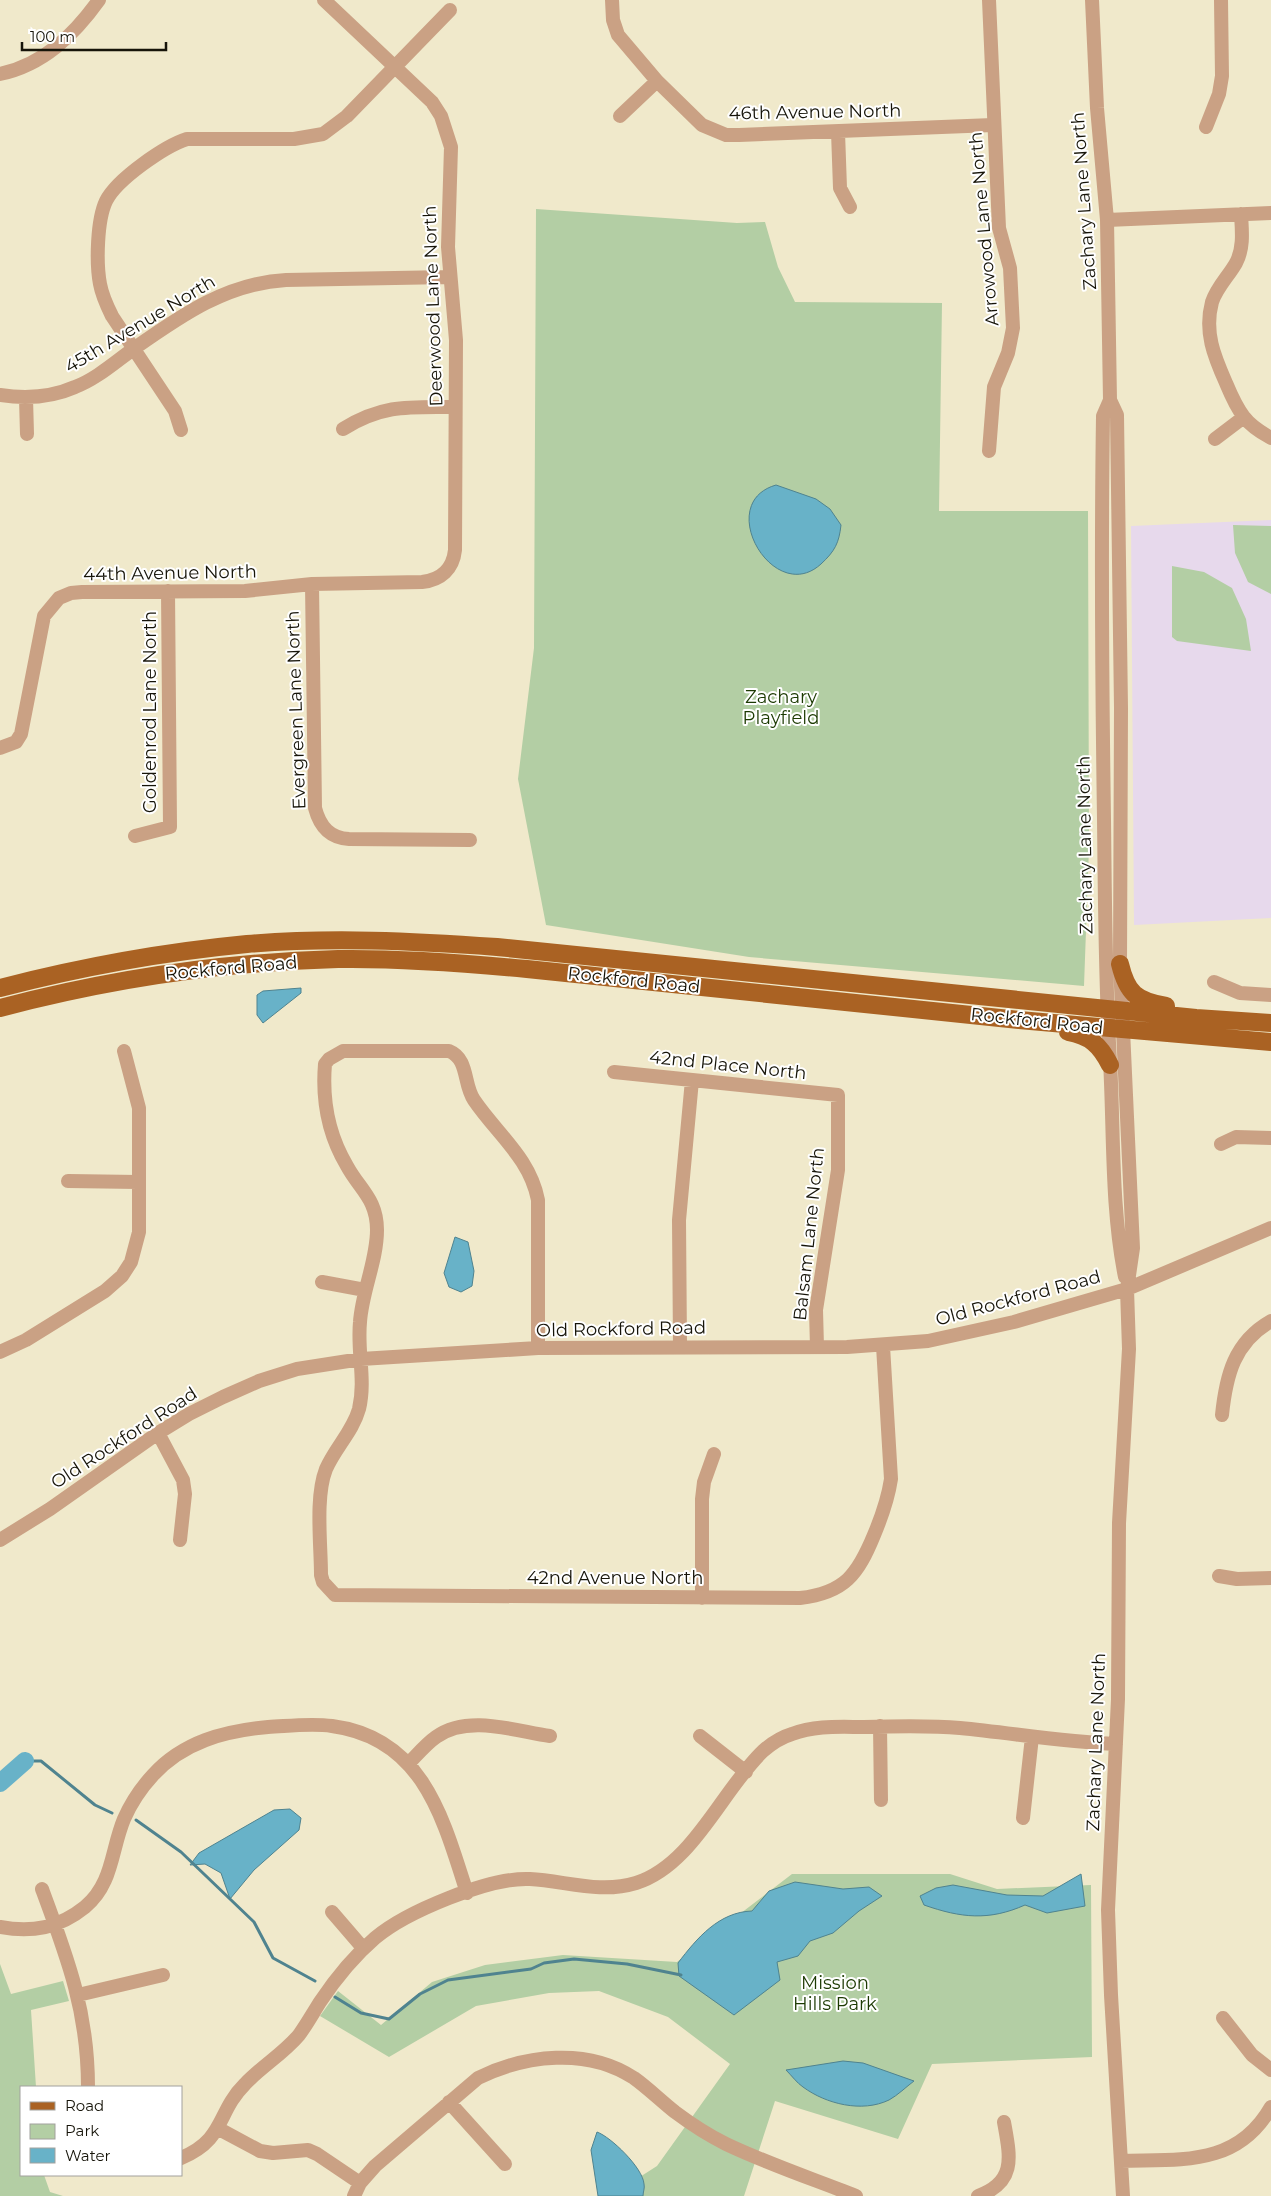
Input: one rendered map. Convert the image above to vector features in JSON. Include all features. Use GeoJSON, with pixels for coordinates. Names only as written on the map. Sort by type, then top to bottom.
{"type":"FeatureCollection","features":[{"type":"Feature","properties":{"kind":"main road","name":"Rockford Road"},"geometry":{"type":"LineString","coordinates":[[0,988],[99,965],[192,950],[302,942],[392,941],[497,947],[1230,1021],[1271,1023]]}},
{"type":"Feature","properties":{"kind":"main road","name":"Rockford Road"},"geometry":{"type":"LineString","coordinates":[[0,1008],[45,996],[121,980],[210,968],[310,960],[370,959],[452,962],[509,967],[1116,1029],[1271,1042]]}},
{"type":"Feature","properties":{"kind":"main road"},"geometry":{"type":"LineString","coordinates":[[1120,964],[1125,982],[1135,996],[1148,1003],[1230,1021]]}},
{"type":"Feature","properties":{"kind":"main road"},"geometry":{"type":"LineString","coordinates":[[951,1012],[966,1023],[1080,1034],[1099,1046],[1110,1065]]}},
{"type":"Feature","properties":{"kind":"street"},"geometry":{"type":"LineString","coordinates":[[0,74],[27,65],[49,53],[86,19],[99,0]]}},
{"type":"Feature","properties":{"kind":"street","name":"Deerwood Lane North"},"geometry":{"type":"LineString","coordinates":[[324,0],[432,102],[441,116],[451,147],[448,247],[449,277],[456,340],[454,558],[451,566],[438,578],[422,582]]}},
{"type":"Feature","properties":{"kind":"street","name":"46th Avenue North"},"geometry":{"type":"LineString","coordinates":[[612,0],[613,20],[618,35],[657,81],[702,126],[721,133],[739,135],[993,125]]}},
{"type":"Feature","properties":{"kind":"street","name":"Arrowood Lane North"},"geometry":{"type":"LineString","coordinates":[[989,0],[999,228],[1010,268],[1013,328],[1008,353],[994,387],[989,451]]}},
{"type":"Feature","properties":{"kind":"street","name":"Zachary Lane North"},"geometry":{"type":"LineString","coordinates":[[1092,0],[1097,108],[1108,220],[1110,400],[1103,416],[1101,534],[1115,1009],[1131,1184],[1133,1248],[1127,1289]]}},
{"type":"Feature","properties":{"kind":"street"},"geometry":{"type":"LineString","coordinates":[[1206,127],[1219,94],[1222,76],[1221,0]]}},
{"type":"Feature","properties":{"kind":"street"},"geometry":{"type":"LineString","coordinates":[[181,430],[174,411],[112,316],[100,286],[98,271],[102,212],[112,190],[161,151],[173,143],[187,138],[294,139],[323,134],[347,116],[450,10]]}},
{"type":"Feature","properties":{"kind":"street"},"geometry":{"type":"LineString","coordinates":[[620,116],[657,81]]}},
{"type":"Feature","properties":{"kind":"street"},"geometry":{"type":"LineString","coordinates":[[838,132],[840,188],[850,207]]}},
{"type":"Feature","properties":{"kind":"street"},"geometry":{"type":"LineString","coordinates":[[1108,220],[1271,213]]}},
{"type":"Feature","properties":{"kind":"street"},"geometry":{"type":"LineString","coordinates":[[1241,214],[1241,248],[1237,261],[1218,287],[1212,303],[1209,320],[1209,340],[1213,355],[1232,397],[1244,417],[1271,438]]}},
{"type":"Feature","properties":{"kind":"street","name":"45th Avenue North"},"geometry":{"type":"LineString","coordinates":[[0,395],[26,398],[38,397],[75,387],[110,367],[209,300],[250,284],[286,280],[449,277]]}},
{"type":"Feature","properties":{"kind":"street"},"geometry":{"type":"LineString","coordinates":[[26,398],[27,434]]}},
{"type":"Feature","properties":{"kind":"street","name":"Zachary Lane North"},"geometry":{"type":"LineString","coordinates":[[1110,400],[1117,415],[1120,538],[1120,964],[1115,1009]]}},
{"type":"Feature","properties":{"kind":"street"},"geometry":{"type":"LineString","coordinates":[[343,428],[357,419],[387,409],[455,407]]}},
{"type":"Feature","properties":{"kind":"street"},"geometry":{"type":"LineString","coordinates":[[1215,439],[1244,417]]}},
{"type":"Feature","properties":{"kind":"street","name":"44th Avenue North"},"geometry":{"type":"LineString","coordinates":[[0,748],[16,742],[21,734],[40,626],[44,616],[59,598],[82,592],[261,590],[312,584],[422,582]]}},
{"type":"Feature","properties":{"kind":"street","name":"Evergreen Lane North"},"geometry":{"type":"LineString","coordinates":[[312,584],[315,808],[322,825],[328,833],[338,838],[470,840]]}},
{"type":"Feature","properties":{"kind":"street","name":"Goldenrod Lane North"},"geometry":{"type":"LineString","coordinates":[[135,836],[170,827],[168,591]]}},
{"type":"Feature","properties":{"kind":"street"},"geometry":{"type":"LineString","coordinates":[[1214,982],[1240,993],[1271,995]]}},
{"type":"Feature","properties":{"kind":"street","name":"Zachary Lane North"},"geometry":{"type":"LineString","coordinates":[[1116,1029],[1110,1065],[1119,1248],[1127,1289],[1129,1348],[1119,1523],[1118,1699],[1108,1910],[1123,2196]]}},
{"type":"Feature","properties":{"kind":"street"},"geometry":{"type":"LineString","coordinates":[[0,1352],[26,1340],[105,1291],[127,1270],[135,1252],[139,1232],[139,1108],[124,1050]]}},
{"type":"Feature","properties":{"kind":"street"},"geometry":{"type":"LineString","coordinates":[[361,1359],[359,1344],[360,1323],[365,1290],[376,1248],[376,1212],[370,1198],[348,1168],[336,1144],[328,1121],[324,1092],[325,1064],[329,1058],[343,1051],[449,1051],[457,1054],[473,1098],[522,1158],[535,1186],[538,1200],[538,1348]]}},
{"type":"Feature","properties":{"kind":"street","name":"42nd Place North"},"geometry":{"type":"LineString","coordinates":[[614,1072],[838,1095]]}},
{"type":"Feature","properties":{"kind":"street"},"geometry":{"type":"LineString","coordinates":[[680,1346],[679,1220],[692,1080]]}},
{"type":"Feature","properties":{"kind":"street","name":"Balsam Lane North"},"geometry":{"type":"LineString","coordinates":[[817,1347],[817,1301],[838,1170],[838,1095]]}},
{"type":"Feature","properties":{"kind":"street"},"geometry":{"type":"LineString","coordinates":[[1221,1144],[1236,1137],[1271,1138]]}},
{"type":"Feature","properties":{"kind":"street"},"geometry":{"type":"LineString","coordinates":[[68,1181],[138,1182]]}},
{"type":"Feature","properties":{"kind":"street"},"geometry":{"type":"LineString","coordinates":[[1115,1184],[1131,1184]]}},
{"type":"Feature","properties":{"kind":"street","name":"Old Rockford Road"},"geometry":{"type":"LineString","coordinates":[[0,1537],[50,1509],[158,1433],[223,1396],[259,1381],[297,1370],[361,1359],[538,1348],[883,1346],[928,1341],[979,1330],[1127,1289],[1271,1228]]}},
{"type":"Feature","properties":{"kind":"street"},"geometry":{"type":"LineString","coordinates":[[322,1282],[365,1290]]}},
{"type":"Feature","properties":{"kind":"street"},"geometry":{"type":"LineString","coordinates":[[1222,1415],[1226,1383],[1233,1362],[1255,1333],[1271,1321]]}},
{"type":"Feature","properties":{"kind":"street","name":"42nd Avenue North"},"geometry":{"type":"LineString","coordinates":[[361,1359],[362,1392],[358,1411],[325,1472],[321,1499],[321,1574],[323,1582],[335,1595],[702,1598],[816,1596],[830,1591],[843,1583],[855,1572],[867,1553],[888,1497],[891,1479],[883,1346]]}},
{"type":"Feature","properties":{"kind":"street"},"geometry":{"type":"LineString","coordinates":[[158,1433],[178,1468],[184,1487],[184,1508],[180,1540]]}},
{"type":"Feature","properties":{"kind":"street"},"geometry":{"type":"LineString","coordinates":[[702,1598],[704,1482],[714,1454]]}},
{"type":"Feature","properties":{"kind":"street"},"geometry":{"type":"LineString","coordinates":[[1219,1576],[1237,1579],[1271,1578]]}},
{"type":"Feature","properties":{"kind":"street"},"geometry":{"type":"LineString","coordinates":[[0,1927],[33,1929],[56,1925],[85,1907],[98,1894],[106,1881],[124,1820],[134,1799],[152,1776],[167,1761],[188,1747],[209,1737],[252,1728],[309,1724],[331,1725],[372,1737],[392,1748],[425,1783],[447,1831],[467,1893]]}},
{"type":"Feature","properties":{"kind":"street"},"geometry":{"type":"LineString","coordinates":[[408,1764],[437,1736],[451,1729],[467,1725],[550,1736]]}},
{"type":"Feature","properties":{"kind":"street"},"geometry":{"type":"LineString","coordinates":[[880,1726],[880,1800]]}},
{"type":"Feature","properties":{"kind":"street"},"geometry":{"type":"LineString","coordinates":[[182,2158],[202,2148],[218,2129],[226,2111],[245,2084],[286,2049],[299,2034],[341,1972],[363,1948],[382,1932],[427,1908],[467,1893],[511,1880],[530,1879],[592,1888],[636,1883],[656,1874],[675,1859],[765,1750],[792,1733],[825,1727],[958,1728],[1116,1744]]}},
{"type":"Feature","properties":{"kind":"street"},"geometry":{"type":"LineString","coordinates":[[700,1736],[746,1772]]}},
{"type":"Feature","properties":{"kind":"street"},"geometry":{"type":"LineString","coordinates":[[1023,1818],[1032,1737]]}},
{"type":"Feature","properties":{"kind":"street"},"geometry":{"type":"LineString","coordinates":[[42,1889],[56,1925],[78,1994],[88,2059],[88,2086]]}},
{"type":"Feature","properties":{"kind":"street"},"geometry":{"type":"LineString","coordinates":[[332,1912],[363,1948]]}},
{"type":"Feature","properties":{"kind":"street"},"geometry":{"type":"LineString","coordinates":[[78,1994],[163,1975]]}},
{"type":"Feature","properties":{"kind":"street"},"geometry":{"type":"LineString","coordinates":[[1223,2018],[1252,2055],[1271,2070]]}},
{"type":"Feature","properties":{"kind":"street"},"geometry":{"type":"LineString","coordinates":[[354,2196],[360,2183],[375,2166],[478,2078],[498,2068],[518,2062],[556,2057],[593,2062],[633,2077],[676,2113],[726,2144],[856,2196]]}},
{"type":"Feature","properties":{"kind":"street"},"geometry":{"type":"LineString","coordinates":[[449,2102],[505,2164]]}},
{"type":"Feature","properties":{"kind":"street"},"geometry":{"type":"LineString","coordinates":[[1121,2160],[1207,2157],[1226,2150],[1243,2140],[1271,2107]]}},
{"type":"Feature","properties":{"kind":"street"},"geometry":{"type":"LineString","coordinates":[[978,2196],[992,2191],[1004,2179],[1010,2167],[1004,2122]]}},
{"type":"Feature","properties":{"kind":"street"},"geometry":{"type":"LineString","coordinates":[[218,2129],[260,2151],[308,2150],[360,2183]]}},
{"type":"Feature","properties":{"kind":"shaded area"},"geometry":{"type":"Polygon","coordinates":[[[1271,520],[1271,918],[1134,925],[1131,526],[1271,520]]]}},
{"type":"Feature","properties":{"kind":"green space","name":"Zachary Playfield"},"geometry":{"type":"Polygon","coordinates":[[[536,209],[737,223],[765,222],[778,267],[795,302],[942,303],[939,511],[1088,511],[1089,847],[1084,986],[749,957],[546,925],[518,779],[534,648],[536,209]]]}},
{"type":"Feature","properties":{"kind":"green space"},"geometry":{"type":"Polygon","coordinates":[[[1233,525],[1271,526],[1271,594],[1248,582],[1235,553],[1233,525]]]}},
{"type":"Feature","properties":{"kind":"green space"},"geometry":{"type":"Polygon","coordinates":[[[1172,566],[1204,572],[1232,588],[1246,619],[1251,651],[1177,641],[1172,637],[1172,566]]]}},
{"type":"Feature","properties":{"kind":"green space","name":"Mission Hills Park"},"geometry":{"type":"Polygon","coordinates":[[[792,1874],[950,1874],[997,1889],[1091,1885],[1092,2057],[932,2064],[898,2139],[775,2101],[744,2196],[610,2196],[657,2166],[730,2064],[668,2017],[599,1991],[549,1993],[476,2006],[389,2057],[320,2016],[338,1991],[381,2025],[432,1982],[485,1965],[563,1955],[677,1962],[792,1874]]]}},
{"type":"Feature","properties":{"kind":"green space"},"geometry":{"type":"Polygon","coordinates":[[[0,1964],[11,1994],[63,1981],[69,2001],[31,2010],[36,2086],[20,2086],[20,2176],[44,2176],[50,2192],[63,2196],[0,2196],[0,1964]]]}},
{"type":"Feature","properties":{"kind":"water"},"geometry":{"type":"Polygon","coordinates":[[[776,485],[816,499],[830,509],[841,525],[836,546],[830,555],[821,564],[803,574],[785,572],[769,563],[757,547],[750,529],[750,511],[758,495],[776,485]]]}},
{"type":"Feature","properties":{"kind":"water"},"geometry":{"type":"Polygon","coordinates":[[[301,988],[301,993],[263,1023],[257,1015],[257,995],[263,991],[301,988]]]}},
{"type":"Feature","properties":{"kind":"water"},"geometry":{"type":"Polygon","coordinates":[[[455,1237],[468,1242],[474,1271],[472,1286],[461,1292],[449,1287],[444,1273],[455,1237]]]}},
{"type":"Feature","properties":{"kind":"water"},"geometry":{"type":"Polygon","coordinates":[[[290,1809],[301,1818],[299,1830],[254,1870],[230,1899],[221,1873],[205,1864],[190,1865],[199,1853],[274,1810],[290,1809]]]}},
{"type":"Feature","properties":{"kind":"water"},"geometry":{"type":"Polygon","coordinates":[[[1081,1874],[1085,1906],[1047,1913],[1025,1905],[999,1914],[963,1915],[924,1905],[920,1896],[936,1888],[953,1885],[1007,1895],[1043,1896],[1081,1874]]]}},
{"type":"Feature","properties":{"kind":"water"},"geometry":{"type":"Polygon","coordinates":[[[795,1882],[843,1889],[869,1887],[882,1896],[859,1911],[833,1933],[810,1941],[798,1956],[777,1962],[780,1980],[734,2015],[679,1976],[678,1963],[693,1944],[710,1928],[729,1916],[740,1912],[752,1911],[769,1891],[795,1882]]]}},
{"type":"Feature","properties":{"kind":"water"},"geometry":{"type":"Polygon","coordinates":[[[843,2061],[863,2063],[914,2081],[889,2100],[878,2104],[867,2106],[844,2105],[812,2093],[799,2084],[786,2070],[843,2061]]]}},
{"type":"Feature","properties":{"kind":"water"},"geometry":{"type":"Polygon","coordinates":[[[597,2132],[618,2146],[638,2170],[644,2184],[643,2196],[598,2196],[591,2150],[597,2132]]]}},
{"type":"Feature","properties":{"kind":"waterway"},"geometry":{"type":"LineString","coordinates":[[25,1761],[41,1761],[95,1805],[112,1813]]}},
{"type":"Feature","properties":{"kind":"waterway"},"geometry":{"type":"LineString","coordinates":[[0,1783],[25,1761]]}},
{"type":"Feature","properties":{"kind":"waterway"},"geometry":{"type":"LineString","coordinates":[[136,1820],[181,1852],[254,1922],[273,1958],[315,1981]]}},
{"type":"Feature","properties":{"kind":"waterway"},"geometry":{"type":"LineString","coordinates":[[335,1997],[361,2013],[389,2019],[420,1994],[448,1980],[531,1969],[544,1963],[574,1959],[627,1964],[681,1975]]}}]}
